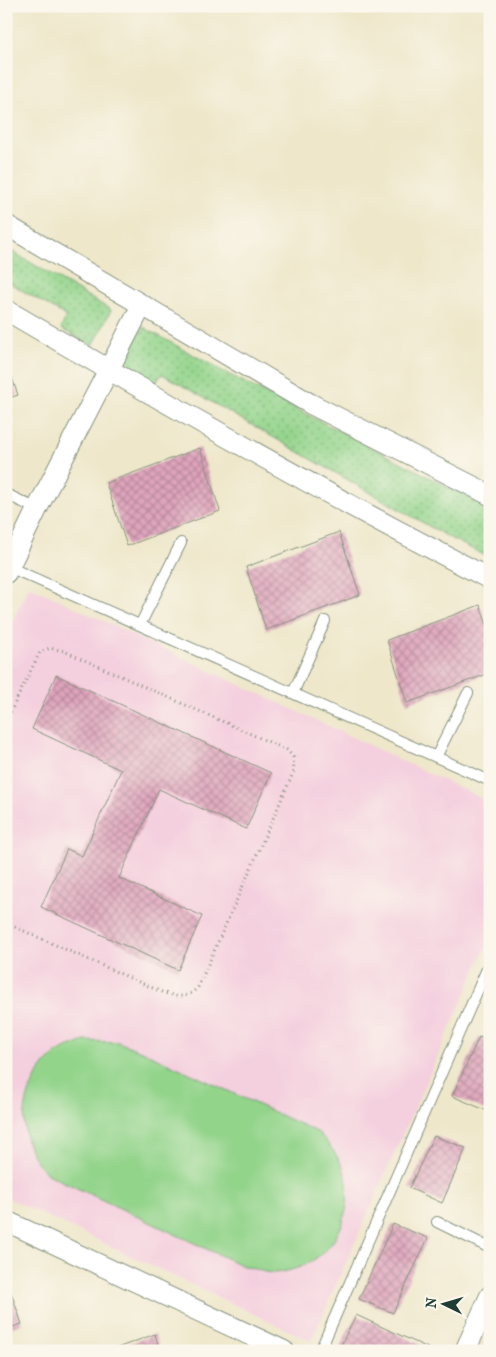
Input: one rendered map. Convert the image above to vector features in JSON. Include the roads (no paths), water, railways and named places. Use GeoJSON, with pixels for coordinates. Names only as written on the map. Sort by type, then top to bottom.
{"type":"FeatureCollection","features":[{"type":"Feature","properties":{"kind":"street"},"geometry":{"type":"LineString","coordinates":[[6,225],[309,403],[490,495]]}},
{"type":"Feature","properties":{"kind":"street"},"geometry":{"type":"LineString","coordinates":[[8,570],[37,509],[142,305]]}},
{"type":"Feature","properties":{"kind":"street"},"geometry":{"type":"LineString","coordinates":[[6,310],[404,536],[490,579]]}},
{"type":"Feature","properties":{"kind":"street"},"geometry":{"type":"LineString","coordinates":[[6,1221],[284,1351]]}},
{"type":"Feature","properties":{"kind":"street"},"geometry":{"type":"LineString","coordinates":[[465,1351],[490,1296]]}},
{"type":"Feature","properties":{"kind":"lane"},"geometry":{"type":"LineString","coordinates":[[6,494],[37,509]]}},
{"type":"Feature","properties":{"kind":"lane"},"geometry":{"type":"LineString","coordinates":[[140,625],[181,543]]}},
{"type":"Feature","properties":{"kind":"lane"},"geometry":{"type":"LineString","coordinates":[[8,570],[140,625],[490,781]]}},
{"type":"Feature","properties":{"kind":"lane"},"geometry":{"type":"LineString","coordinates":[[292,693],[325,621]]}},
{"type":"Feature","properties":{"kind":"lane"},"geometry":{"type":"LineString","coordinates":[[436,757],[468,694]]}},
{"type":"Feature","properties":{"kind":"lane"},"geometry":{"type":"LineString","coordinates":[[320,1351],[490,962]]}},
{"type":"Feature","properties":{"kind":"lane"},"geometry":{"type":"LineString","coordinates":[[437,1222],[490,1248]]}}]}
